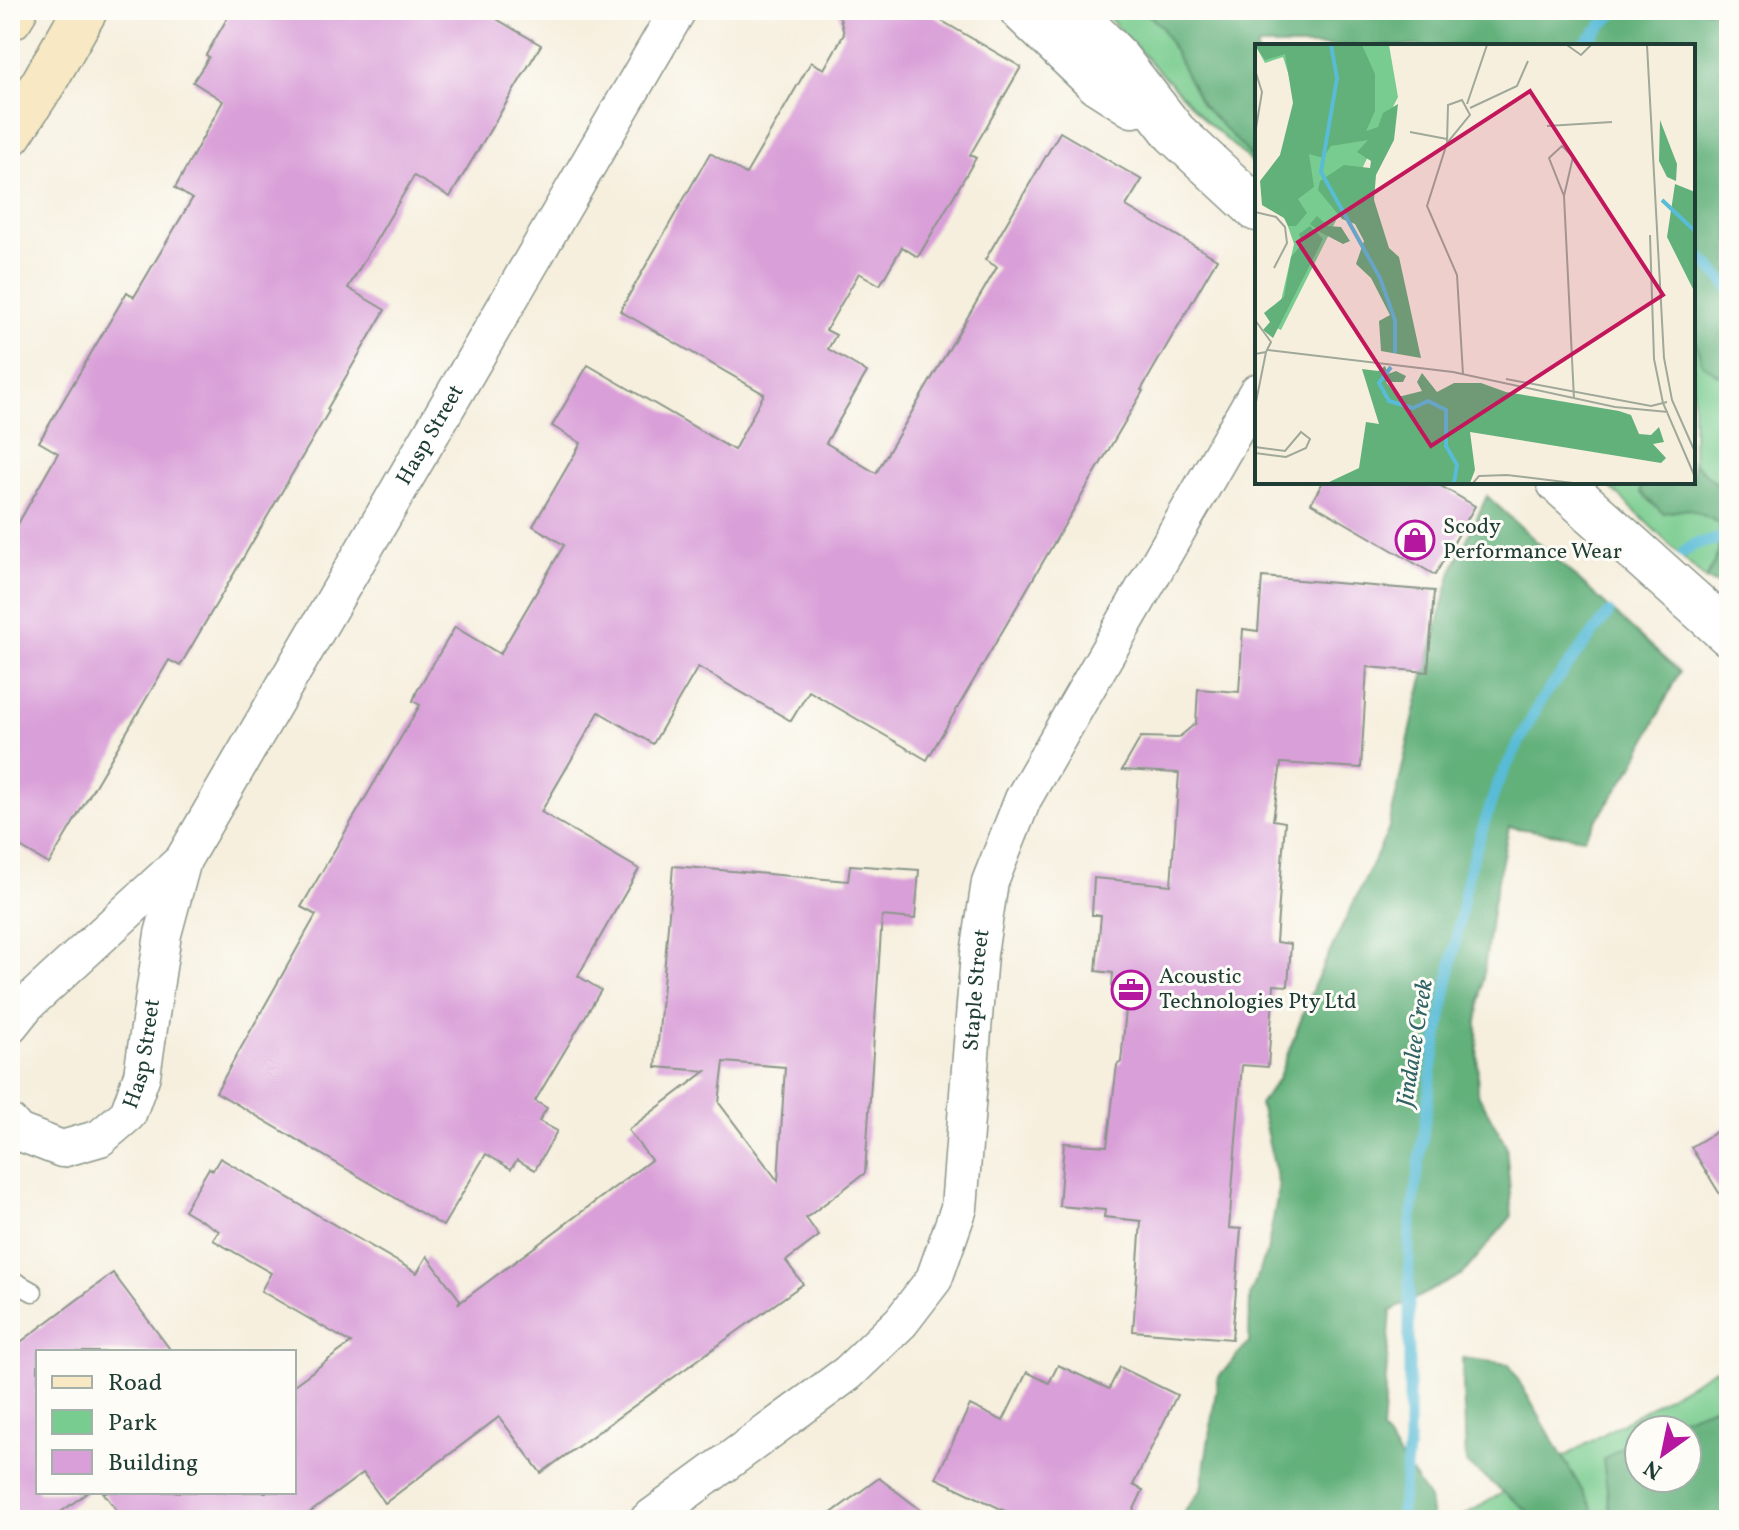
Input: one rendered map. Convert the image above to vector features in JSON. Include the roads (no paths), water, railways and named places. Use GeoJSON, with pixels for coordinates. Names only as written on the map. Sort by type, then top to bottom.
{"type":"FeatureCollection","features":[{"type":"Feature","properties":{"kind":"main road"},"geometry":{"type":"LineString","coordinates":[[10,18],[15,10]]}},
{"type":"Feature","properties":{"kind":"main road"},"geometry":{"type":"LineString","coordinates":[[10,134],[85,10]]}},
{"type":"Feature","properties":{"kind":"street","name":"Hasp Street"},"geometry":{"type":"LineString","coordinates":[[10,1123],[18,1132],[62,1149],[100,1138],[128,1114],[142,1075],[163,934],[183,860],[678,10]]}},
{"type":"Feature","properties":{"kind":"street"},"geometry":{"type":"LineString","coordinates":[[1022,10],[1097,82],[1175,133]]}},
{"type":"Feature","properties":{"kind":"street"},"geometry":{"type":"LineString","coordinates":[[1070,10],[1115,56],[1175,133],[1255,207]]}},
{"type":"Feature","properties":{"kind":"street","name":"Staple Street"},"geometry":{"type":"LineString","coordinates":[[648,1520],[848,1373],[901,1322],[934,1279],[959,1208],[979,954],[990,882],[1023,799],[1255,395]]}},
{"type":"Feature","properties":{"kind":"street"},"geometry":{"type":"LineString","coordinates":[[1561,484],[1729,634]]}},
{"type":"Feature","properties":{"kind":"street","name":"Hasp Street"},"geometry":{"type":"LineString","coordinates":[[10,1025],[26,1005],[183,860]]}},
{"type":"Feature","properties":{"kind":"lane"},"geometry":{"type":"LineString","coordinates":[[10,1279],[33,1292]]}},
{"type":"Feature","properties":{"kind":"waterway","name":"Jindalee Creek"},"geometry":{"type":"LineString","coordinates":[[1583,44],[1617,10]]}},
{"type":"Feature","properties":{"kind":"waterway","name":"Jindalee Creek"},"geometry":{"type":"LineString","coordinates":[[1695,255],[1705,261],[1729,288]]}},
{"type":"Feature","properties":{"kind":"waterway","name":"Jindalee Creek"},"geometry":{"type":"LineString","coordinates":[[1683,553],[1695,544],[1729,537]]}},
{"type":"Feature","properties":{"kind":"waterway","name":"Jindalee Creek"},"geometry":{"type":"LineString","coordinates":[[1400,1520],[1409,1443],[1409,1237],[1433,1063],[1469,870],[1497,785],[1541,700],[1609,613]]}},
{"type":"Feature","properties":{"kind":"place","name":"Scody Performance Wear"},"geometry":{"type":"Point","coordinates":[1415,540]}},
{"type":"Feature","properties":{"kind":"place","name":"Acoustic Technologies Pty Ltd"},"geometry":{"type":"Point","coordinates":[1131,990]}}]}
